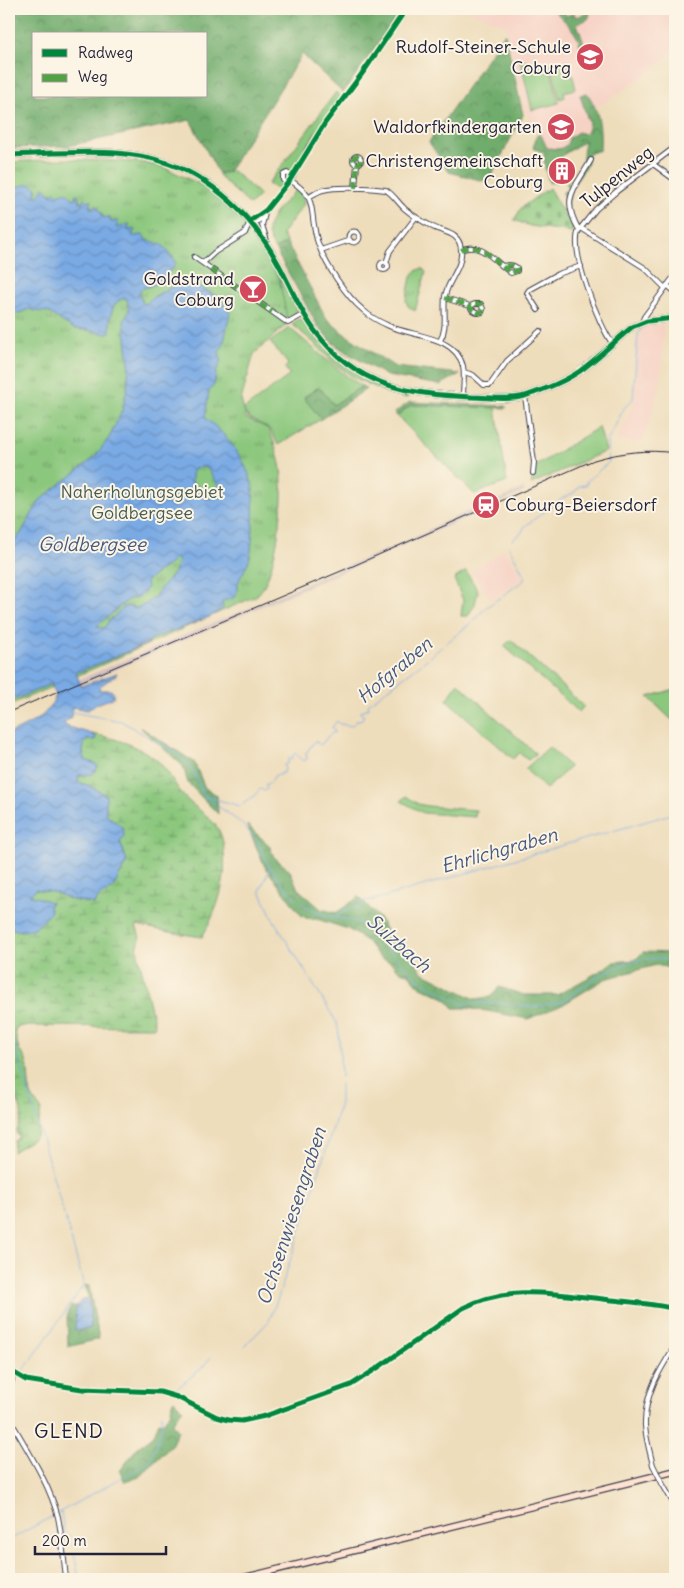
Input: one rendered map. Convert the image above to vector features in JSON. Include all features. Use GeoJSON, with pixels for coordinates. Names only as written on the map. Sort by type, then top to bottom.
{"type":"FeatureCollection","features":[{"type":"Feature","properties":{"kind":"street"},"geometry":{"type":"LineString","coordinates":[[253,225],[292,178],[308,148],[406,9]]}},
{"type":"Feature","properties":{"kind":"street","name":"Tulpenweg"},"geometry":{"type":"LineString","coordinates":[[580,229],[596,209],[675,147]]}},
{"type":"Feature","properties":{"kind":"street"},"geometry":{"type":"LineString","coordinates":[[9,156],[108,153],[141,156],[182,169],[207,182],[227,198],[253,225],[270,250],[316,333],[354,369],[366,377],[388,386],[421,393],[463,397],[505,398],[525,396],[578,372],[632,327],[642,322],[675,318]]}},
{"type":"Feature","properties":{"kind":"street"},"geometry":{"type":"LineString","coordinates":[[591,160],[572,192],[569,205],[573,220],[580,229],[645,268],[656,281],[675,292]]}},
{"type":"Feature","properties":{"kind":"street"},"geometry":{"type":"LineString","coordinates":[[354,188],[357,164]]}},
{"type":"Feature","properties":{"kind":"street"},"geometry":{"type":"LineString","coordinates":[[653,164],[675,180]]}},
{"type":"Feature","properties":{"kind":"street"},"geometry":{"type":"LineString","coordinates":[[287,184],[283,180],[283,175],[287,173],[309,197],[313,212],[313,224],[321,250],[344,287],[363,311],[389,326],[440,342],[454,350],[464,372],[463,397]]}},
{"type":"Feature","properties":{"kind":"street"},"geometry":{"type":"LineString","coordinates":[[309,197],[322,190],[354,188],[386,190],[391,193],[405,210],[437,230],[444,230],[451,234],[458,241],[462,250],[460,262],[449,284],[445,298],[446,324],[440,342]]}},
{"type":"Feature","properties":{"kind":"street"},"geometry":{"type":"LineString","coordinates":[[266,210],[263,217],[263,230],[270,250]]}},
{"type":"Feature","properties":{"kind":"street"},"geometry":{"type":"LineString","coordinates":[[203,263],[263,217]]}},
{"type":"Feature","properties":{"kind":"street"},"geometry":{"type":"LineString","coordinates":[[386,263],[390,251],[416,217]]}},
{"type":"Feature","properties":{"kind":"street"},"geometry":{"type":"LineString","coordinates":[[580,229],[576,242],[589,295],[605,334],[612,343]]}},
{"type":"Feature","properties":{"kind":"street"},"geometry":{"type":"LineString","coordinates":[[321,250],[350,240]]}},
{"type":"Feature","properties":{"kind":"street"},"geometry":{"type":"LineString","coordinates":[[462,250],[467,247],[480,249],[503,266]]}},
{"type":"Feature","properties":{"kind":"street"},"geometry":{"type":"LineString","coordinates":[[194,257],[288,323],[304,314]]}},
{"type":"Feature","properties":{"kind":"street"},"geometry":{"type":"LineString","coordinates":[[538,310],[527,294],[529,290],[558,274],[581,266]]}},
{"type":"Feature","properties":{"kind":"street"},"geometry":{"type":"LineString","coordinates":[[642,322],[675,275]]}},
{"type":"Feature","properties":{"kind":"street"},"geometry":{"type":"LineString","coordinates":[[445,298],[470,306]]}},
{"type":"Feature","properties":{"kind":"street"},"geometry":{"type":"LineString","coordinates":[[464,372],[472,375],[482,384],[490,385],[507,360],[540,331]]}},
{"type":"Feature","properties":{"kind":"street"},"geometry":{"type":"LineString","coordinates":[[525,396],[534,462],[533,474]]}},
{"type":"Feature","properties":{"kind":"street"},"geometry":{"type":"LineString","coordinates":[[9,1370],[26,1380],[89,1390],[160,1392],[177,1397],[212,1415],[228,1420],[242,1421],[265,1416],[343,1388],[376,1370],[463,1308],[489,1296],[532,1292],[647,1304],[675,1309]]}},
{"type":"Feature","properties":{"kind":"street"},"geometry":{"type":"LineString","coordinates":[[675,1346],[652,1386],[648,1398],[645,1426],[653,1465],[675,1506]]}},
{"type":"Feature","properties":{"kind":"street"},"geometry":{"type":"LineString","coordinates":[[14,1374],[11,1382],[9,1415],[40,1470],[58,1517],[66,1579]]}},
{"type":"Feature","properties":{"kind":"street"},"geometry":{"type":"LineString","coordinates":[[239,1579],[675,1471]]}},
{"type":"Feature","properties":{"kind":"shaded area","name":"Rudolf-Steiner-Schule Coburg"},"geometry":{"type":"Polygon","coordinates":[[[464,9],[675,9],[675,50],[621,92],[586,114],[589,123],[588,131],[549,157],[526,112],[505,25],[464,9]]]}},
{"type":"Feature","properties":{"kind":"shaded area"},"geometry":{"type":"Polygon","coordinates":[[[664,323],[660,386],[642,443],[616,441],[635,399],[638,342],[642,327],[664,323]]]}},
{"type":"Feature","properties":{"kind":"shaded area"},"geometry":{"type":"Polygon","coordinates":[[[524,488],[524,492],[80,685],[78,680],[427,532],[427,530],[495,497],[499,500],[524,488]]]}},
{"type":"Feature","properties":{"kind":"shaded area"},"geometry":{"type":"Polygon","coordinates":[[[504,549],[524,578],[491,600],[472,571],[504,549]]]}},
{"type":"Feature","properties":{"kind":"green space"},"geometry":{"type":"Polygon","coordinates":[[[9,9],[402,9],[343,93],[302,54],[228,172],[219,174],[190,120],[68,146],[9,148],[9,9]]]}},
{"type":"Feature","properties":{"kind":"green space"},"geometry":{"type":"Polygon","coordinates":[[[553,9],[563,9],[566,16],[574,13],[576,17],[586,14],[587,11],[590,14],[588,19],[577,24],[587,52],[582,53],[575,33],[553,9]]]}},
{"type":"Feature","properties":{"kind":"green space"},"geometry":{"type":"Polygon","coordinates":[[[505,33],[523,115],[488,182],[449,172],[429,142],[505,33]]]}},
{"type":"Feature","properties":{"kind":"green space"},"geometry":{"type":"Polygon","coordinates":[[[520,59],[539,64],[549,62],[559,103],[532,110],[520,59]]]}},
{"type":"Feature","properties":{"kind":"green space"},"geometry":{"type":"Polygon","coordinates":[[[569,61],[576,89],[564,92],[565,97],[560,99],[551,65],[569,61]]]}},
{"type":"Feature","properties":{"kind":"green space"},"geometry":{"type":"Polygon","coordinates":[[[336,92],[340,97],[314,135],[293,172],[285,171],[283,173],[281,177],[282,185],[278,190],[268,184],[336,92]]]}},
{"type":"Feature","properties":{"kind":"green space"},"geometry":{"type":"Polygon","coordinates":[[[587,93],[595,107],[599,120],[600,150],[587,156],[588,163],[572,188],[567,208],[563,192],[567,190],[568,186],[566,184],[571,182],[581,168],[584,141],[563,155],[554,169],[554,174],[557,177],[556,182],[549,183],[544,153],[533,148],[537,135],[541,135],[547,148],[560,149],[567,145],[569,138],[578,132],[584,134],[587,131],[589,123],[580,95],[587,93]]]}},
{"type":"Feature","properties":{"kind":"green space","name":"Goldbergsee"},"geometry":{"type":"Polygon","coordinates":[[[63,159],[138,162],[163,167],[206,187],[248,223],[279,278],[288,323],[254,354],[241,400],[246,418],[269,429],[278,455],[282,475],[280,524],[268,576],[263,588],[256,596],[9,705],[9,162],[63,159]]]}},
{"type":"Feature","properties":{"kind":"green space"},"geometry":{"type":"Polygon","coordinates":[[[233,171],[260,195],[250,205],[219,174],[233,171]]]}},
{"type":"Feature","properties":{"kind":"green space"},"geometry":{"type":"Polygon","coordinates":[[[549,188],[565,216],[574,225],[572,232],[530,226],[514,220],[522,207],[549,188]]]}},
{"type":"Feature","properties":{"kind":"green space"},"geometry":{"type":"Polygon","coordinates":[[[296,190],[303,194],[304,204],[282,234],[287,243],[275,249],[268,234],[270,222],[296,190]]]}},
{"type":"Feature","properties":{"kind":"green space"},"geometry":{"type":"Polygon","coordinates":[[[253,233],[270,259],[297,309],[296,315],[287,321],[253,233]]]}},
{"type":"Feature","properties":{"kind":"green space"},"geometry":{"type":"Polygon","coordinates":[[[287,243],[326,318],[343,333],[395,367],[460,374],[440,385],[387,376],[333,343],[319,328],[275,249],[287,243]]]}},
{"type":"Feature","properties":{"kind":"green space"},"geometry":{"type":"Polygon","coordinates":[[[422,268],[426,272],[415,311],[408,306],[406,301],[411,277],[422,268]]]}},
{"type":"Feature","properties":{"kind":"green space"},"geometry":{"type":"Polygon","coordinates":[[[298,319],[303,320],[324,347],[344,365],[378,385],[408,395],[407,398],[390,394],[355,378],[336,365],[292,324],[298,319]]]}},
{"type":"Feature","properties":{"kind":"green space"},"geometry":{"type":"Polygon","coordinates":[[[289,328],[343,373],[362,386],[334,405],[319,387],[304,397],[321,419],[278,445],[271,430],[248,417],[243,410],[290,375],[285,368],[288,364],[270,342],[289,328]]]}},
{"type":"Feature","properties":{"kind":"green space"},"geometry":{"type":"Polygon","coordinates":[[[362,386],[366,389],[321,419],[304,398],[319,387],[334,405],[362,386]]]}},
{"type":"Feature","properties":{"kind":"green space"},"geometry":{"type":"Polygon","coordinates":[[[410,402],[506,406],[506,408],[411,405],[397,416],[394,413],[410,402]]]}},
{"type":"Feature","properties":{"kind":"green space"},"geometry":{"type":"Polygon","coordinates":[[[411,405],[496,408],[507,482],[474,494],[397,416],[411,405]]]}},
{"type":"Feature","properties":{"kind":"green space"},"geometry":{"type":"Polygon","coordinates":[[[599,427],[606,451],[531,484],[536,466],[599,427]]]}},
{"type":"Feature","properties":{"kind":"green space"},"geometry":{"type":"Polygon","coordinates":[[[466,571],[478,591],[475,604],[468,616],[461,616],[463,600],[454,579],[466,571]]]}},
{"type":"Feature","properties":{"kind":"green space"},"geometry":{"type":"Polygon","coordinates":[[[511,640],[584,706],[579,712],[504,646],[511,640]]]}},
{"type":"Feature","properties":{"kind":"green space"},"geometry":{"type":"Polygon","coordinates":[[[458,683],[536,754],[528,760],[519,753],[513,759],[447,700],[458,683]]]}},
{"type":"Feature","properties":{"kind":"green space"},"geometry":{"type":"Polygon","coordinates":[[[675,689],[675,723],[648,697],[675,689]]]}},
{"type":"Feature","properties":{"kind":"green space"},"geometry":{"type":"Polygon","coordinates":[[[140,727],[194,762],[205,788],[217,795],[218,814],[188,783],[183,766],[140,727]]]}},
{"type":"Feature","properties":{"kind":"green space"},"geometry":{"type":"Polygon","coordinates":[[[92,734],[127,744],[152,756],[165,769],[185,798],[213,822],[220,833],[224,846],[225,864],[222,886],[216,907],[202,937],[136,925],[140,938],[137,949],[155,1027],[17,1027],[15,1031],[19,1051],[26,1060],[30,1090],[41,1109],[37,1135],[13,1152],[14,1141],[19,1137],[16,1133],[21,1114],[18,1102],[9,1099],[9,917],[10,924],[29,895],[36,889],[94,904],[99,897],[113,888],[127,861],[120,841],[122,828],[106,815],[90,786],[78,782],[79,775],[93,773],[96,764],[85,760],[83,753],[83,743],[88,739],[95,740],[96,737],[92,734]]]}},
{"type":"Feature","properties":{"kind":"green space"},"geometry":{"type":"Polygon","coordinates":[[[549,747],[570,767],[546,789],[525,769],[549,747]]]}},
{"type":"Feature","properties":{"kind":"green space"},"geometry":{"type":"Polygon","coordinates":[[[406,796],[418,804],[428,806],[476,810],[475,817],[423,813],[401,801],[406,796]]]}},
{"type":"Feature","properties":{"kind":"green space"},"geometry":{"type":"Polygon","coordinates":[[[247,825],[270,846],[273,856],[290,871],[298,889],[321,909],[336,913],[359,897],[380,919],[390,938],[404,944],[422,972],[475,999],[491,997],[499,987],[524,995],[557,995],[614,962],[635,960],[643,952],[675,953],[675,969],[656,965],[605,979],[562,1005],[528,1019],[487,1011],[454,1008],[445,998],[419,986],[408,973],[401,972],[390,962],[379,957],[368,942],[348,929],[301,915],[265,867],[247,825]]]}},
{"type":"Feature","properties":{"kind":"green space"},"geometry":{"type":"Polygon","coordinates":[[[85,1285],[89,1286],[99,1339],[68,1347],[67,1314],[71,1306],[76,1306],[75,1330],[91,1328],[89,1301],[85,1285]]]}},
{"type":"Feature","properties":{"kind":"green space"},"geometry":{"type":"Polygon","coordinates":[[[174,1400],[183,1409],[172,1424],[178,1430],[171,1446],[139,1477],[125,1482],[120,1471],[137,1448],[153,1436],[159,1422],[163,1423],[171,1412],[174,1400]]]}},
{"type":"Feature","properties":{"kind":"water","name":"Goldbergsee"},"geometry":{"type":"Polygon","coordinates":[[[13,184],[17,187],[27,184],[31,185],[37,188],[35,195],[37,197],[45,187],[52,194],[55,191],[56,194],[67,193],[73,199],[76,198],[75,194],[78,195],[80,203],[82,203],[84,198],[87,201],[92,200],[90,208],[97,206],[104,218],[109,216],[111,222],[118,220],[117,228],[128,224],[130,225],[128,230],[135,230],[133,236],[143,235],[146,240],[165,247],[176,264],[167,274],[169,277],[167,280],[141,289],[139,294],[143,303],[146,304],[153,297],[191,277],[194,278],[198,286],[221,299],[230,313],[223,346],[219,351],[221,360],[214,385],[209,391],[205,418],[227,438],[239,455],[249,473],[253,497],[253,531],[250,556],[239,580],[235,597],[222,601],[223,608],[210,617],[151,639],[148,643],[76,673],[81,686],[117,673],[100,686],[99,690],[111,690],[114,694],[113,698],[96,704],[88,710],[72,707],[72,717],[64,723],[66,726],[96,737],[95,740],[88,739],[84,743],[83,753],[85,760],[96,764],[98,767],[93,774],[79,775],[78,782],[106,795],[106,814],[123,828],[124,836],[120,842],[127,861],[113,888],[99,897],[94,904],[36,889],[30,895],[51,902],[49,908],[51,911],[35,928],[25,931],[13,929],[9,917],[9,734],[43,715],[56,695],[51,684],[9,702],[9,549],[21,533],[40,500],[94,458],[109,438],[122,411],[127,389],[129,364],[124,321],[129,311],[127,299],[125,298],[116,303],[112,311],[110,332],[106,334],[74,329],[48,312],[29,309],[17,314],[12,312],[9,302],[9,186],[13,184]],[[195,468],[192,474],[192,481],[206,499],[225,495],[207,468],[195,468]],[[176,558],[146,582],[147,587],[139,597],[129,599],[97,627],[104,628],[123,608],[128,606],[136,608],[154,598],[174,572],[178,561],[176,558]]]}},
{"type":"Feature","properties":{"kind":"water"},"geometry":{"type":"Polygon","coordinates":[[[83,1299],[89,1301],[91,1328],[75,1331],[76,1306],[83,1299]]]}},
{"type":"Feature","properties":{"kind":"waterway","name":"Hofgraben"},"geometry":{"type":"LineString","coordinates":[[512,540],[522,532],[525,526],[563,498],[575,492],[579,486],[586,485],[587,481],[609,462],[607,442],[624,408],[633,399],[638,334],[643,326]]}},
{"type":"Feature","properties":{"kind":"waterway","name":"Hofgraben"},"geometry":{"type":"LineString","coordinates":[[204,796],[240,806],[253,797],[260,789],[265,791],[267,789],[265,785],[271,782],[275,775],[285,771],[284,765],[288,763],[289,758],[293,759],[292,756],[295,753],[303,761],[307,759],[306,753],[315,741],[321,745],[329,735],[335,732],[332,727],[337,721],[340,724],[352,726],[356,721],[362,719],[364,716],[361,714],[361,711],[369,708],[368,704],[421,664],[478,617],[484,609],[523,581],[525,577],[509,547]]}},
{"type":"Feature","properties":{"kind":"waterway","name":"Sulzbach"},"geometry":{"type":"LineString","coordinates":[[71,712],[121,721],[179,755],[194,773],[204,796],[241,823],[254,837],[270,867],[297,899]]}},
{"type":"Feature","properties":{"kind":"waterway","name":"Ehrlichgraben"},"geometry":{"type":"LineString","coordinates":[[334,917],[352,908],[361,906],[364,901],[377,899],[675,813]]}},
{"type":"Feature","properties":{"kind":"waterway","name":"Ochsenwiesengraben"},"geometry":{"type":"LineString","coordinates":[[270,868],[260,891],[273,919],[337,1023],[341,1077]]}},
{"type":"Feature","properties":{"kind":"waterway","name":"Sulzbach"},"geometry":{"type":"LineString","coordinates":[[302,903],[320,914],[360,923],[418,979],[463,1004],[502,1003],[533,1007],[561,1002],[600,975],[632,961],[658,958],[675,963]]}},
{"type":"Feature","properties":{"kind":"waterway"},"geometry":{"type":"LineString","coordinates":[[9,1024],[70,1235]]}},
{"type":"Feature","properties":{"kind":"waterway","name":"Ochsenwiesengraben"},"geometry":{"type":"LineString","coordinates":[[245,1346],[269,1321],[279,1295],[333,1128],[340,1103],[340,1084]]}},
{"type":"Feature","properties":{"kind":"waterway"},"geometry":{"type":"LineString","coordinates":[[32,1359],[83,1286],[71,1239]]}},
{"type":"Feature","properties":{"kind":"waterway","name":"Ochsenwiesengraben"},"geometry":{"type":"LineString","coordinates":[[174,1391],[202,1368],[211,1357]]}},
{"type":"Feature","properties":{"kind":"waterway"},"geometry":{"type":"LineString","coordinates":[[23,1370],[30,1362]]}},
{"type":"Feature","properties":{"kind":"waterway","name":"Ochsenwiesengraben"},"geometry":{"type":"LineString","coordinates":[[58,1513],[148,1463],[157,1445],[162,1424],[161,1414]]}},
{"type":"Feature","properties":{"kind":"waterway"},"geometry":{"type":"LineString","coordinates":[[61,1512],[64,1531],[70,1537]]}},
{"type":"Feature","properties":{"kind":"waterway","name":"Ochsenwiesengraben"},"geometry":{"type":"LineString","coordinates":[[9,1540],[53,1516]]}},
{"type":"Feature","properties":{"kind":"waterway"},"geometry":{"type":"LineString","coordinates":[[74,1553],[79,1579]]}},
{"type":"Feature","properties":{"kind":"railway"},"geometry":{"type":"LineString","coordinates":[[9,712],[353,566],[594,460],[634,452],[675,453]]}},
{"type":"Feature","properties":{"kind":"marked path"},"geometry":{"type":"LineString","coordinates":[[357,156],[361,160],[357,164],[353,160],[357,156]]}},
{"type":"Feature","properties":{"kind":"marked path"},"geometry":{"type":"LineString","coordinates":[[355,188],[357,164]]}},
{"type":"Feature","properties":{"kind":"marked path"},"geometry":{"type":"LineString","coordinates":[[461,250],[475,248],[488,254],[511,273],[517,271],[517,268],[514,266],[503,266]]}},
{"type":"Feature","properties":{"kind":"marked path"},"geometry":{"type":"LineString","coordinates":[[211,269],[272,312]]}},
{"type":"Feature","properties":{"kind":"marked path"},"geometry":{"type":"LineString","coordinates":[[445,298],[470,306],[472,310],[478,313],[482,312],[481,304],[470,306]]}},
{"type":"Feature","properties":{"kind":"cycle path"},"geometry":{"type":"LineString","coordinates":[[250,221],[266,210],[290,180],[325,123],[364,71],[406,9]]}},
{"type":"Feature","properties":{"kind":"cycle path"},"geometry":{"type":"LineString","coordinates":[[9,155],[80,152],[127,154],[173,165],[194,175],[232,203],[253,226],[271,251],[300,307],[315,331],[331,350],[348,365],[366,376],[405,390],[448,396],[505,399],[525,396],[567,379],[580,371],[632,327],[647,321],[675,318]]}},
{"type":"Feature","properties":{"kind":"cycle path"},"geometry":{"type":"LineString","coordinates":[[9,1370],[26,1380],[82,1389],[160,1392],[177,1397],[217,1417],[242,1421],[265,1416],[351,1385],[463,1308],[497,1296],[515,1293],[549,1293],[648,1304],[675,1309]]}},
{"type":"Feature","properties":{"kind":"place","name":"Rudolf-Steiner-Schule Coburg"},"geometry":{"type":"Point","coordinates":[590,57]}},
{"type":"Feature","properties":{"kind":"place","name":"Waldorfkindergarten"},"geometry":{"type":"Point","coordinates":[561,127]}},
{"type":"Feature","properties":{"kind":"place","name":"Christengemeinschaft Coburg"},"geometry":{"type":"Point","coordinates":[562,171]}},
{"type":"Feature","properties":{"kind":"place","name":"Goldstrand Coburg"},"geometry":{"type":"Point","coordinates":[253,289]}},
{"type":"Feature","properties":{"kind":"place","name":"Coburg-Beiersdorf"},"geometry":{"type":"Point","coordinates":[486,505]}},
{"type":"Feature","properties":{"kind":"district","name":"GLEND"},"geometry":{"type":"Point","coordinates":[69,1431]}},
{"type":"Feature","properties":{"kind":"park label","name":"Naherholungsgebiet Goldbergsee"},"geometry":{"type":"Point","coordinates":[142,502]}}]}
